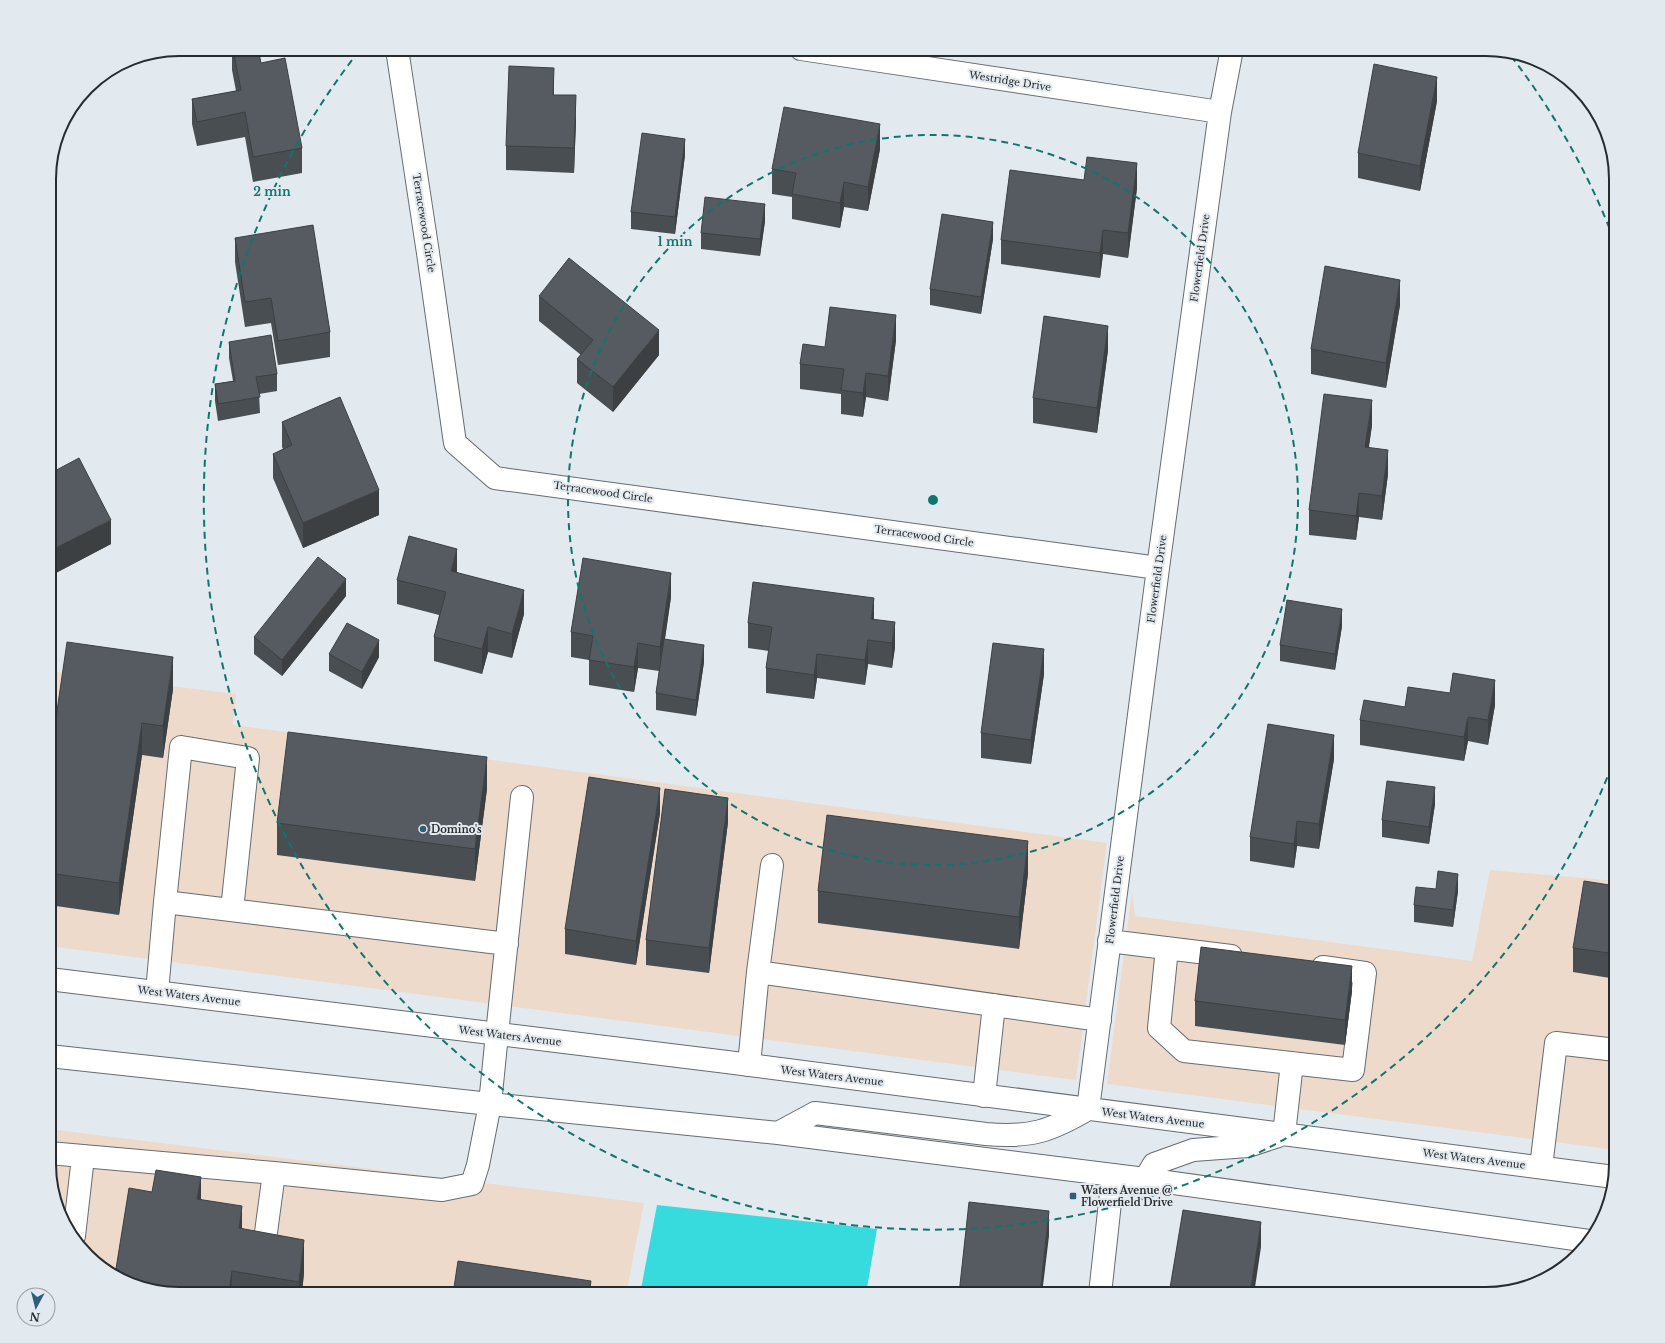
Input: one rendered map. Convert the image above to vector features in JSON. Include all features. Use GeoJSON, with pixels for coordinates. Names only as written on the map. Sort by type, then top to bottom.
{"type":"FeatureCollection","features":[{"type":"Feature","properties":{"kind":"main road","name":"Terracewood Circle"},"geometry":{"type":"LineString","coordinates":[[398,56],[455,443],[495,478],[1158,568]]}},
{"type":"Feature","properties":{"kind":"main road","name":"Westridge Drive"},"geometry":{"type":"LineString","coordinates":[[848,56],[1220,112]]}},
{"type":"Feature","properties":{"kind":"main road","name":"Flowerfield Drive"},"geometry":{"type":"LineString","coordinates":[[1088,1109],[1158,568],[1220,112],[1231,56]]}},
{"type":"Feature","properties":{"kind":"main road"},"geometry":{"type":"LineString","coordinates":[[157,992],[181,747],[248,758],[232,910]]}},
{"type":"Feature","properties":{"kind":"main road"},"geometry":{"type":"LineString","coordinates":[[56,1154],[274,1173],[442,1190],[472,1184],[478,1165],[490,1104],[522,797]]}},
{"type":"Feature","properties":{"kind":"main road"},"geometry":{"type":"LineString","coordinates":[[749,1066],[758,972],[772,865]]}},
{"type":"Feature","properties":{"kind":"main road"},"geometry":{"type":"LineString","coordinates":[[165,902],[506,944]]}},
{"type":"Feature","properties":{"kind":"main road"},"geometry":{"type":"LineString","coordinates":[[1109,941],[1254,959]]}},
{"type":"Feature","properties":{"kind":"main road"},"geometry":{"type":"LineString","coordinates":[[1167,948],[1159,1028],[1184,1051],[1353,1070],[1365,973],[1302,965]]}},
{"type":"Feature","properties":{"kind":"main road"},"geometry":{"type":"LineString","coordinates":[[758,972],[1100,1020]]}},
{"type":"Feature","properties":{"kind":"main road","name":"West Waters Avenue"},"geometry":{"type":"LineString","coordinates":[[56,980],[497,1034],[1608,1176]]}},
{"type":"Feature","properties":{"kind":"main road"},"geometry":{"type":"LineString","coordinates":[[984,1096],[994,1005]]}},
{"type":"Feature","properties":{"kind":"main road"},"geometry":{"type":"LineString","coordinates":[[1541,1167],[1556,1043],[1609,1049]]}},
{"type":"Feature","properties":{"kind":"main road"},"geometry":{"type":"LineString","coordinates":[[56,1057],[490,1104],[778,1133],[1145,1179],[1582,1240]]}},
{"type":"Feature","properties":{"kind":"main road"},"geometry":{"type":"LineString","coordinates":[[1145,1179],[1154,1164],[1193,1150],[1248,1146],[1284,1134],[1292,1063]]}},
{"type":"Feature","properties":{"kind":"main road"},"geometry":{"type":"LineString","coordinates":[[778,1133],[815,1113],[1008,1136],[1029,1134],[1052,1129],[1088,1109]]}},
{"type":"Feature","properties":{"kind":"main road"},"geometry":{"type":"LineString","coordinates":[[75,1228],[83,1157]]}},
{"type":"Feature","properties":{"kind":"main road"},"geometry":{"type":"LineString","coordinates":[[262,1265],[274,1173]]}},
{"type":"Feature","properties":{"kind":"main road"},"geometry":{"type":"LineString","coordinates":[[1101,1287],[1113,1175]]}},
{"type":"Feature","properties":{"kind":"shaded area"},"geometry":{"type":"Polygon","coordinates":[[[56,672],[236,694],[233,725],[1107,843],[1076,1080],[56,947],[56,672]]]}},
{"type":"Feature","properties":{"kind":"shaded area"},"geometry":{"type":"Polygon","coordinates":[[[1490,870],[1609,880],[1609,1149],[1107,1084],[1132,892],[1135,916],[1472,961],[1490,870]]]}},
{"type":"Feature","properties":{"kind":"shaded area"},"geometry":{"type":"Polygon","coordinates":[[[56,1130],[644,1203],[627,1287],[163,1286],[147,1283],[118,1271],[98,1256],[81,1239],[69,1218],[58,1188],[56,1172],[56,1130]]]}},
{"type":"Feature","properties":{"kind":"water"},"geometry":{"type":"Polygon","coordinates":[[[657,1205],[877,1229],[867,1287],[641,1287],[657,1205]]]}},
{"type":"Feature","properties":{"kind":"building"},"geometry":{"type":"Polygon","coordinates":[[[234,56],[260,56],[261,63],[285,58],[302,148],[253,157],[245,112],[197,122],[192,99],[241,90],[234,56]]]}},
{"type":"Feature","properties":{"kind":"building"},"geometry":{"type":"Polygon","coordinates":[[[1374,64],[1437,77],[1420,166],[1358,153],[1374,64]]]}},
{"type":"Feature","properties":{"kind":"building"},"geometry":{"type":"Polygon","coordinates":[[[509,66],[554,68],[553,95],[576,95],[574,148],[506,146],[509,66]]]}},
{"type":"Feature","properties":{"kind":"building"},"geometry":{"type":"Polygon","coordinates":[[[784,107],[880,124],[868,187],[844,182],[840,203],[792,194],[796,173],[772,169],[784,107]]]}},
{"type":"Feature","properties":{"kind":"building"},"geometry":{"type":"Polygon","coordinates":[[[642,133],[685,139],[675,217],[631,212],[642,133]]]}},
{"type":"Feature","properties":{"kind":"building"},"geometry":{"type":"Polygon","coordinates":[[[1087,157],[1137,163],[1128,233],[1103,230],[1100,253],[1001,240],[1010,170],[1084,180],[1087,157]]]}},
{"type":"Feature","properties":{"kind":"building"},"geometry":{"type":"Polygon","coordinates":[[[705,197],[765,204],[760,239],[701,233],[705,197]]]}},
{"type":"Feature","properties":{"kind":"building"},"geometry":{"type":"Polygon","coordinates":[[[942,214],[993,222],[981,297],[930,289],[942,214]]]}},
{"type":"Feature","properties":{"kind":"building"},"geometry":{"type":"Polygon","coordinates":[[[313,225],[330,332],[278,341],[271,298],[245,302],[235,238],[313,225]]]}},
{"type":"Feature","properties":{"kind":"building"},"geometry":{"type":"Polygon","coordinates":[[[569,258],[659,330],[613,387],[577,359],[593,340],[539,296],[569,258]]]}},
{"type":"Feature","properties":{"kind":"building"},"geometry":{"type":"Polygon","coordinates":[[[1325,266],[1400,280],[1386,363],[1311,349],[1325,266]]]}},
{"type":"Feature","properties":{"kind":"building"},"geometry":{"type":"Polygon","coordinates":[[[830,307],[896,315],[888,376],[866,373],[863,393],[841,390],[844,369],[800,364],[803,344],[825,347],[830,307]]]}},
{"type":"Feature","properties":{"kind":"building"},"geometry":{"type":"Polygon","coordinates":[[[1044,316],[1108,326],[1097,408],[1033,398],[1044,316]]]}},
{"type":"Feature","properties":{"kind":"building"},"geometry":{"type":"Polygon","coordinates":[[[271,335],[277,374],[256,377],[260,397],[218,404],[215,384],[235,381],[229,342],[271,335]]]}},
{"type":"Feature","properties":{"kind":"building"},"geometry":{"type":"Polygon","coordinates":[[[1324,394],[1372,400],[1365,447],[1388,450],[1382,496],[1359,493],[1356,516],[1309,510],[1324,394]]]}},
{"type":"Feature","properties":{"kind":"building"},"geometry":{"type":"Polygon","coordinates":[[[340,397],[379,490],[303,523],[273,454],[292,445],[282,422],[340,397]]]}},
{"type":"Feature","properties":{"kind":"building"},"geometry":{"type":"Polygon","coordinates":[[[79,458],[111,520],[56,548],[56,470],[79,458]]]}},
{"type":"Feature","properties":{"kind":"building"},"geometry":{"type":"Polygon","coordinates":[[[409,536],[457,549],[451,571],[524,590],[512,634],[488,627],[482,649],[434,637],[446,592],[397,580],[409,536]]]}},
{"type":"Feature","properties":{"kind":"building"},"geometry":{"type":"Polygon","coordinates":[[[318,557],[346,579],[282,660],[254,637],[318,557]]]}},
{"type":"Feature","properties":{"kind":"building"},"geometry":{"type":"Polygon","coordinates":[[[583,558],[671,573],[660,647],[638,643],[634,667],[589,660],[593,636],[571,632],[583,558]]]}},
{"type":"Feature","properties":{"kind":"building"},"geometry":{"type":"Polygon","coordinates":[[[753,582],[874,598],[871,619],[895,622],[892,643],[868,640],[865,660],[817,654],[814,675],[766,668],[772,627],[748,623],[753,582]]]}},
{"type":"Feature","properties":{"kind":"building"},"geometry":{"type":"Polygon","coordinates":[[[1287,600],[1342,609],[1335,654],[1280,645],[1287,600]]]}},
{"type":"Feature","properties":{"kind":"building"},"geometry":{"type":"Polygon","coordinates":[[[347,623],[379,640],[362,672],[329,654],[347,623]]]}},
{"type":"Feature","properties":{"kind":"building"},"geometry":{"type":"Polygon","coordinates":[[[664,639],[704,645],[696,700],[656,693],[664,639]]]}},
{"type":"Feature","properties":{"kind":"building"},"geometry":{"type":"Polygon","coordinates":[[[67,642],[173,657],[163,726],[142,723],[119,883],[56,874],[56,718],[67,642]]]}},
{"type":"Feature","properties":{"kind":"building"},"geometry":{"type":"Polygon","coordinates":[[[993,643],[1044,649],[1031,740],[981,733],[993,643]]]}},
{"type":"Feature","properties":{"kind":"building"},"geometry":{"type":"Polygon","coordinates":[[[1453,673],[1495,680],[1488,720],[1468,717],[1464,737],[1360,720],[1364,700],[1405,707],[1408,687],[1450,693],[1453,673]]]}},
{"type":"Feature","properties":{"kind":"building"},"geometry":{"type":"Polygon","coordinates":[[[1268,724],[1334,735],[1319,824],[1297,821],[1294,844],[1250,837],[1268,724]]]}},
{"type":"Feature","properties":{"kind":"building"},"geometry":{"type":"Polygon","coordinates":[[[288,732],[487,757],[475,849],[277,823],[288,732]]]}},
{"type":"Feature","properties":{"kind":"building"},"geometry":{"type":"Polygon","coordinates":[[[589,777],[660,788],[636,941],[565,929],[589,777]]]}},
{"type":"Feature","properties":{"kind":"building"},"geometry":{"type":"Polygon","coordinates":[[[1387,781],[1435,787],[1429,827],[1382,820],[1387,781]]]}},
{"type":"Feature","properties":{"kind":"building"},"geometry":{"type":"Polygon","coordinates":[[[665,789],[728,798],[709,948],[646,940],[665,789]]]}},
{"type":"Feature","properties":{"kind":"building"},"geometry":{"type":"Polygon","coordinates":[[[827,815],[1028,841],[1019,917],[818,891],[827,815]]]}},
{"type":"Feature","properties":{"kind":"building"},"geometry":{"type":"Polygon","coordinates":[[[1438,871],[1458,874],[1453,910],[1414,905],[1416,887],[1436,889],[1438,871]]]}},
{"type":"Feature","properties":{"kind":"building"},"geometry":{"type":"Polygon","coordinates":[[[1584,881],[1609,885],[1609,953],[1573,948],[1584,881]]]}},
{"type":"Feature","properties":{"kind":"building"},"geometry":{"type":"Polygon","coordinates":[[[1201,947],[1352,966],[1345,1020],[1195,1001],[1201,947]]]}},
{"type":"Feature","properties":{"kind":"building"},"geometry":{"type":"Polygon","coordinates":[[[156,1170],[201,1177],[197,1199],[242,1206],[239,1228],[304,1240],[299,1282],[232,1271],[230,1287],[179,1287],[147,1283],[118,1271],[116,1269],[129,1188],[152,1192],[156,1170]]]}},
{"type":"Feature","properties":{"kind":"building"},"geometry":{"type":"Polygon","coordinates":[[[969,1202],[1049,1211],[1041,1287],[960,1287],[969,1202]]]}},
{"type":"Feature","properties":{"kind":"building"},"geometry":{"type":"Polygon","coordinates":[[[1183,1210],[1261,1222],[1251,1287],[1170,1287],[1183,1210]]]}},
{"type":"Feature","properties":{"kind":"building"},"geometry":{"type":"Polygon","coordinates":[[[458,1261],[591,1281],[590,1287],[454,1287],[458,1261]]]}},
{"type":"Feature","properties":{"kind":"place","name":"Domino's"},"geometry":{"type":"Point","coordinates":[423,829]}},
{"type":"Feature","properties":{"kind":"place","name":"Waters Avenue @ Flowerfield Drive"},"geometry":{"type":"Point","coordinates":[1073,1196]}}]}
